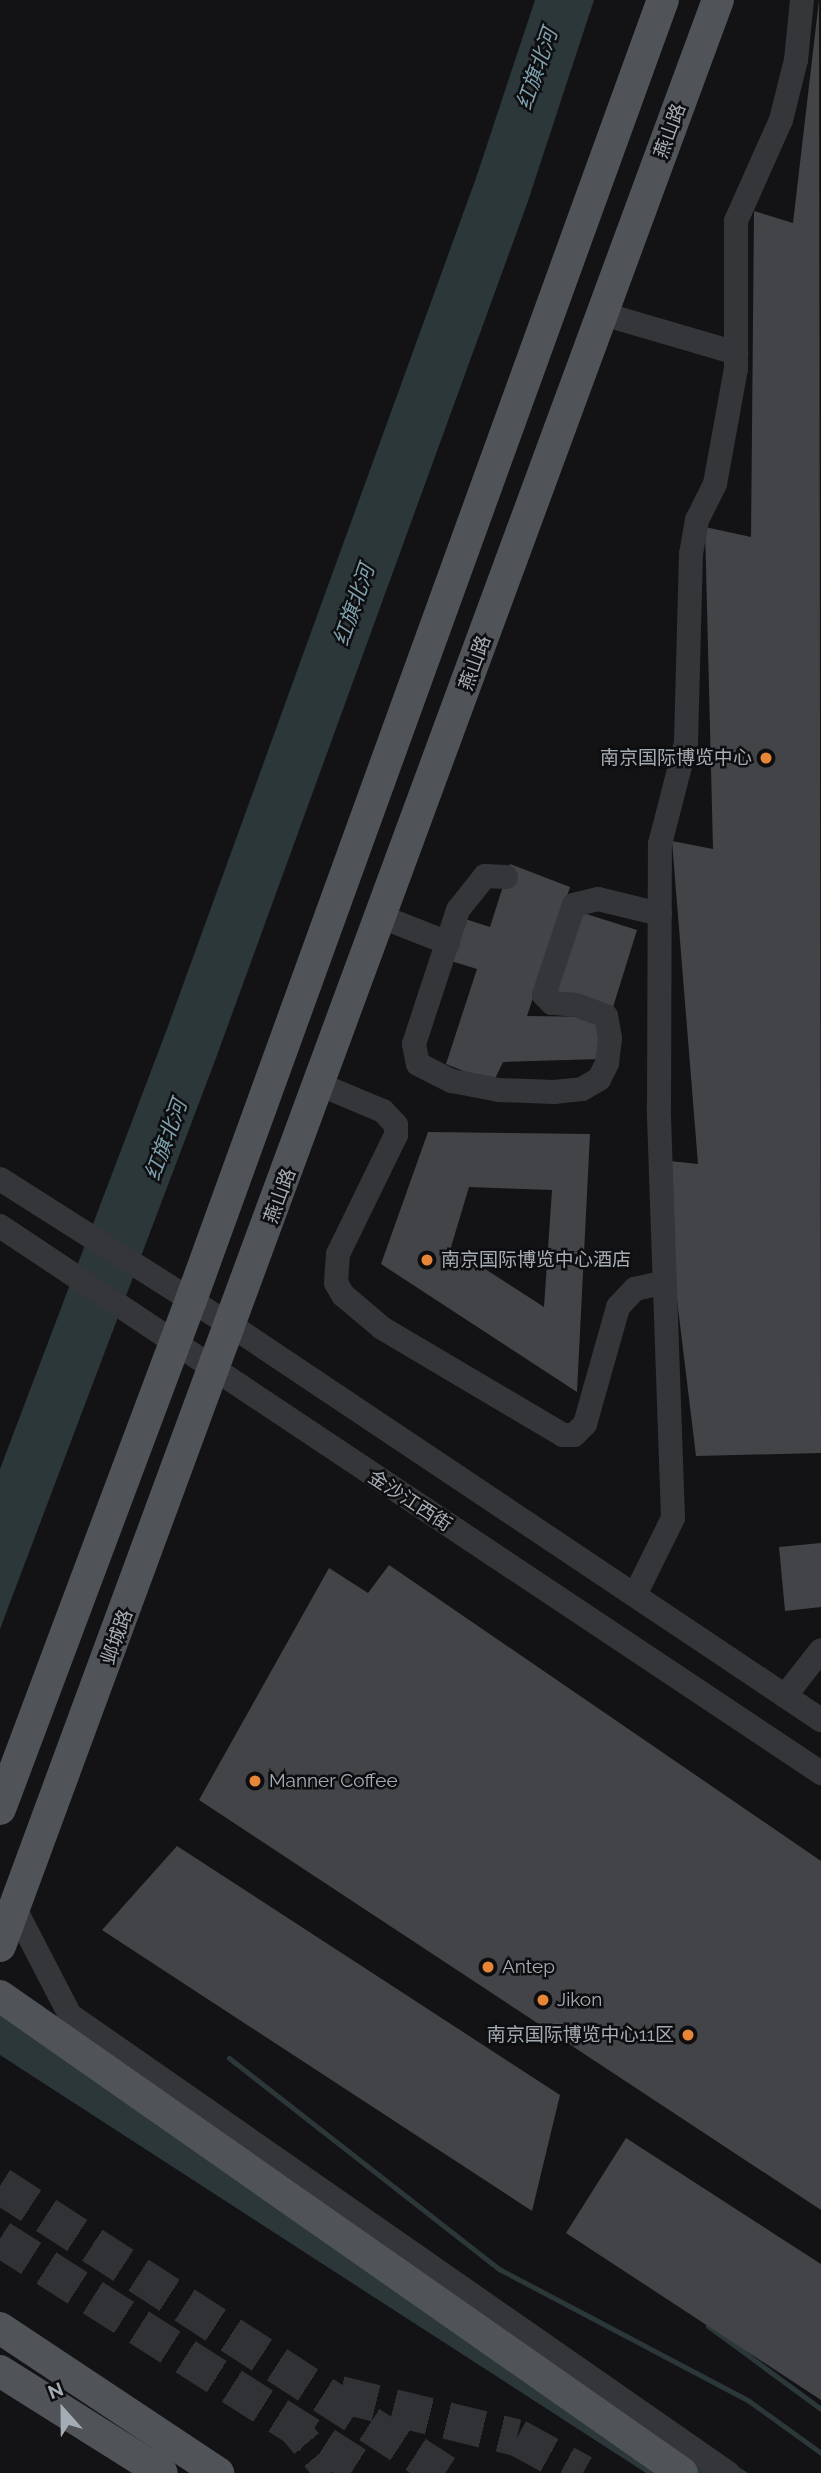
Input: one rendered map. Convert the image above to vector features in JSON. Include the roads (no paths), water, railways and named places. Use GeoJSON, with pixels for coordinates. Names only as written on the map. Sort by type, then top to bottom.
{"type":"FeatureCollection","features":[{"type":"Feature","properties":{"kind":"main road"},"geometry":{"type":"LineString","coordinates":[[0,1809],[191,1300],[663,0]]}},
{"type":"Feature","properties":{"kind":"main road","name":"燕山路"},"geometry":{"type":"LineString","coordinates":[[232,1326],[718,0]]}},
{"type":"Feature","properties":{"kind":"main road","name":"邺城路"},"geometry":{"type":"LineString","coordinates":[[0,1946],[232,1326]]}},
{"type":"Feature","properties":{"kind":"main road"},"geometry":{"type":"LineString","coordinates":[[0,1996],[682,2473]]}},
{"type":"Feature","properties":{"kind":"main road"},"geometry":{"type":"LineString","coordinates":[[0,2328],[218,2473]]}},
{"type":"Feature","properties":{"kind":"main road"},"geometry":{"type":"LineString","coordinates":[[0,2371],[162,2473]]}},
{"type":"Feature","properties":{"kind":"street"},"geometry":{"type":"LineString","coordinates":[[635,1595],[673,1518],[662,1283],[660,844],[687,743],[691,554],[696,520],[715,484],[736,353],[736,221],[781,120],[796,60],[802,0]]}},
{"type":"Feature","properties":{"kind":"street"},"geometry":{"type":"LineString","coordinates":[[603,314],[736,353]]}},
{"type":"Feature","properties":{"kind":"street"},"geometry":{"type":"LineString","coordinates":[[506,877],[485,876],[475,884],[458,910],[414,1044],[418,1064],[452,1081],[499,1090],[582,1089],[599,1079],[607,1063],[610,1038],[606,1016],[576,1004],[552,1003],[544,995],[574,905],[598,899],[660,914]]}},
{"type":"Feature","properties":{"kind":"street"},"geometry":{"type":"LineString","coordinates":[[382,918],[448,943]]}},
{"type":"Feature","properties":{"kind":"street"},"geometry":{"type":"LineString","coordinates":[[321,1085],[383,1111],[396,1125],[396,1135],[338,1254],[335,1270],[340,1289],[358,1310],[563,1435],[575,1435],[585,1424],[606,1338],[618,1307],[635,1289],[662,1283]]}},
{"type":"Feature","properties":{"kind":"street"},"geometry":{"type":"LineString","coordinates":[[0,1179],[232,1326],[821,1720]]}},
{"type":"Feature","properties":{"kind":"street","name":"金沙江西街"},"geometry":{"type":"LineString","coordinates":[[0,1226],[175,1342],[215,1372],[821,1773]]}},
{"type":"Feature","properties":{"kind":"street"},"geometry":{"type":"LineString","coordinates":[[606,1338],[607,1293]]}},
{"type":"Feature","properties":{"kind":"street"},"geometry":{"type":"LineString","coordinates":[[785,1696],[821,1650]]}},
{"type":"Feature","properties":{"kind":"street"},"geometry":{"type":"LineString","coordinates":[[15,1909],[70,2015],[728,2473]]}},
{"type":"Feature","properties":{"kind":"water","name":"红旗北河"},"geometry":{"type":"Polygon","coordinates":[[[535,0],[594,0],[527,204],[216,1058],[0,1629],[0,1469],[167,1029],[476,178],[535,0]]]}},
{"type":"Feature","properties":{"kind":"water"},"geometry":{"type":"Polygon","coordinates":[[[0,1989],[748,2473],[646,2473],[349,2281],[0,2055],[0,1989]]]}},
{"type":"Feature","properties":{"kind":"waterway"},"geometry":{"type":"LineString","coordinates":[[229,2058],[499,2269],[749,2401],[821,2453]]}},
{"type":"Feature","properties":{"kind":"waterway"},"geometry":{"type":"LineString","coordinates":[[708,2326],[821,2409]]}},
{"type":"Feature","properties":{"kind":"tunnel"},"geometry":{"type":"LineString","coordinates":[[0,2185],[445,2473]]}},
{"type":"Feature","properties":{"kind":"tunnel"},"geometry":{"type":"LineString","coordinates":[[0,2238],[369,2473]]}},
{"type":"Feature","properties":{"kind":"tunnel"},"geometry":{"type":"LineString","coordinates":[[340,2394],[517,2437],[583,2473]]}},
{"type":"Feature","properties":{"kind":"tunnel"},"geometry":{"type":"LineString","coordinates":[[286,2419],[331,2473]]}},
{"type":"Feature","properties":{"kind":"place","name":"南京国际博览中心"},"geometry":{"type":"Point","coordinates":[766,758]}},
{"type":"Feature","properties":{"kind":"place","name":"南京国际博览中心酒店"},"geometry":{"type":"Point","coordinates":[427,1260]}},
{"type":"Feature","properties":{"kind":"place","name":"Manner Coffee"},"geometry":{"type":"Point","coordinates":[255,1781]}},
{"type":"Feature","properties":{"kind":"place","name":"Antep"},"geometry":{"type":"Point","coordinates":[488,1967]}},
{"type":"Feature","properties":{"kind":"place","name":"Jikon"},"geometry":{"type":"Point","coordinates":[543,2000]}},
{"type":"Feature","properties":{"kind":"place","name":"南京国际博览中心11区"},"geometry":{"type":"Point","coordinates":[688,2035]}}]}
